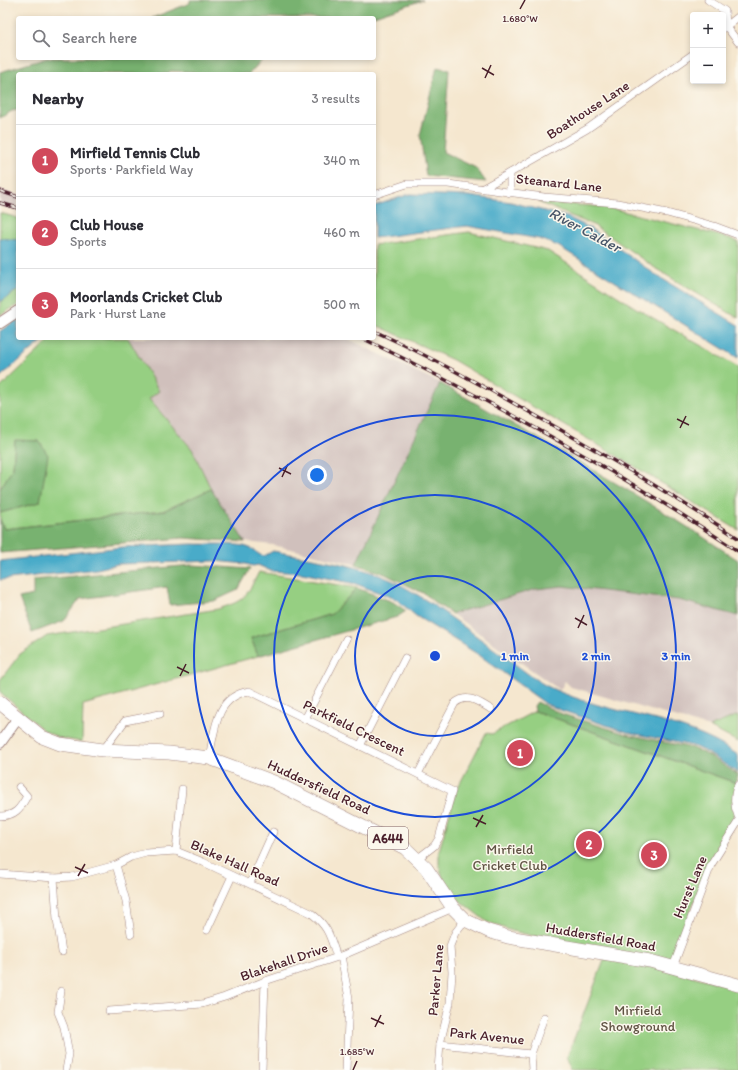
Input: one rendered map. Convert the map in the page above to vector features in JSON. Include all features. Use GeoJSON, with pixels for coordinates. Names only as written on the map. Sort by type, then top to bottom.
{"type":"FeatureCollection","features":[{"type":"Feature","properties":{"kind":"highway","name":"Huddersfield Road"},"geometry":{"type":"LineString","coordinates":[[0,703],[42,737],[60,744],[102,750],[170,753],[209,758],[250,772],[311,799],[405,848],[426,868],[453,908],[465,920],[488,931],[508,937],[650,961],[738,985]]}},
{"type":"Feature","properties":{"kind":"street"},"geometry":{"type":"LineString","coordinates":[[708,0],[725,12]]}},
{"type":"Feature","properties":{"kind":"street"},"geometry":{"type":"LineString","coordinates":[[726,26],[738,17]]}},
{"type":"Feature","properties":{"kind":"street"},"geometry":{"type":"LineString","coordinates":[[726,28],[738,42]]}},
{"type":"Feature","properties":{"kind":"street","name":"Boathouse Lane"},"geometry":{"type":"LineString","coordinates":[[483,188],[587,129],[690,56]]}},
{"type":"Feature","properties":{"kind":"street"},"geometry":{"type":"LineString","coordinates":[[510,173],[510,193]]}},
{"type":"Feature","properties":{"kind":"street","name":"Steanard Lane"},"geometry":{"type":"LineString","coordinates":[[376,194],[407,184],[448,184],[510,193],[617,203],[701,222],[738,236]]}},
{"type":"Feature","properties":{"kind":"street"},"geometry":{"type":"LineString","coordinates":[[0,323],[16,313]]}},
{"type":"Feature","properties":{"kind":"street"},"geometry":{"type":"LineString","coordinates":[[305,719],[346,638]]}},
{"type":"Feature","properties":{"kind":"street"},"geometry":{"type":"LineString","coordinates":[[360,746],[405,658]]}},
{"type":"Feature","properties":{"kind":"street","name":"Parkfield Crescent"},"geometry":{"type":"LineString","coordinates":[[209,758],[219,714],[228,701],[239,693],[249,691],[452,791],[439,838],[434,846],[417,859]]}},
{"type":"Feature","properties":{"kind":"street"},"geometry":{"type":"LineString","coordinates":[[418,774],[455,703],[461,699],[469,698],[491,708]]}},
{"type":"Feature","properties":{"kind":"street"},"geometry":{"type":"LineString","coordinates":[[102,750],[125,721],[160,714]]}},
{"type":"Feature","properties":{"kind":"street"},"geometry":{"type":"LineString","coordinates":[[0,743],[18,718]]}},
{"type":"Feature","properties":{"kind":"street"},"geometry":{"type":"LineString","coordinates":[[738,785],[734,803],[738,816]]}},
{"type":"Feature","properties":{"kind":"street"},"geometry":{"type":"LineString","coordinates":[[0,816],[10,816],[21,807],[27,796],[19,786]]}},
{"type":"Feature","properties":{"kind":"street"},"geometry":{"type":"LineString","coordinates":[[176,851],[182,789]]}},
{"type":"Feature","properties":{"kind":"street","name":"Hurst Lane"},"geometry":{"type":"LineString","coordinates":[[673,967],[711,865],[738,822]]}},
{"type":"Feature","properties":{"kind":"street"},"geometry":{"type":"LineString","coordinates":[[250,883],[273,832]]}},
{"type":"Feature","properties":{"kind":"street","name":"Blake Hall Road"},"geometry":{"type":"LineString","coordinates":[[0,874],[54,878],[72,877],[116,865],[131,857],[146,852],[176,851],[250,883],[311,913],[324,923],[339,956],[349,998],[346,1070]]}},
{"type":"Feature","properties":{"kind":"street"},"geometry":{"type":"LineString","coordinates":[[116,865],[126,901],[131,934]]}},
{"type":"Feature","properties":{"kind":"street"},"geometry":{"type":"LineString","coordinates":[[207,930],[232,876]]}},
{"type":"Feature","properties":{"kind":"street"},"geometry":{"type":"LineString","coordinates":[[54,878],[56,920],[62,952]]}},
{"type":"Feature","properties":{"kind":"street","name":"Blakehall Drive"},"geometry":{"type":"LineString","coordinates":[[114,1009],[202,1004],[339,956],[453,908]]}},
{"type":"Feature","properties":{"kind":"street","name":"Parker Lane"},"geometry":{"type":"LineString","coordinates":[[438,1070],[440,1044],[450,1003],[452,972],[450,946],[454,934],[465,920]]}},
{"type":"Feature","properties":{"kind":"street"},"geometry":{"type":"LineString","coordinates":[[262,1070],[265,981]]}},
{"type":"Feature","properties":{"kind":"street"},"geometry":{"type":"LineString","coordinates":[[61,991],[58,1012],[64,1027],[68,1054],[66,1070]]}},
{"type":"Feature","properties":{"kind":"street","name":"Park Avenue"},"geometry":{"type":"LineString","coordinates":[[532,1070],[531,1054],[544,1016]]}},
{"type":"Feature","properties":{"kind":"street","name":"Park Avenue"},"geometry":{"type":"LineString","coordinates":[[440,1044],[531,1054]]}},
{"type":"Feature","properties":{"kind":"shaded area"},"geometry":{"type":"Polygon","coordinates":[[[0,190],[16,194],[16,210],[0,206],[0,190]]]}},
{"type":"Feature","properties":{"kind":"shaded area"},"geometry":{"type":"Polygon","coordinates":[[[129,340],[350,340],[440,383],[356,564],[273,545],[245,542],[211,489],[192,449],[149,399],[159,391],[129,340]]]}},
{"type":"Feature","properties":{"kind":"shaded area"},"geometry":{"type":"Polygon","coordinates":[[[562,586],[679,600],[738,616],[738,715],[709,727],[571,687],[565,681],[560,690],[452,614],[536,589],[562,586]]]}},
{"type":"Feature","properties":{"kind":"green space"},"geometry":{"type":"Polygon","coordinates":[[[190,0],[423,0],[374,16],[157,16],[190,3],[190,0]]]}},
{"type":"Feature","properties":{"kind":"green space"},"geometry":{"type":"Polygon","coordinates":[[[40,60],[262,60],[251,72],[16,72],[16,110],[0,118],[0,72],[40,60]]]}},
{"type":"Feature","properties":{"kind":"green space"},"geometry":{"type":"Polygon","coordinates":[[[437,67],[449,70],[443,152],[476,168],[486,182],[426,176],[420,135],[437,67]]]}},
{"type":"Feature","properties":{"kind":"green space"},"geometry":{"type":"Polygon","coordinates":[[[538,202],[606,207],[729,238],[738,242],[738,318],[658,270],[595,226],[538,202]]]}},
{"type":"Feature","properties":{"kind":"green space"},"geometry":{"type":"Polygon","coordinates":[[[0,213],[16,217],[16,240],[0,238],[0,213]]]}},
{"type":"Feature","properties":{"kind":"green space"},"geometry":{"type":"Polygon","coordinates":[[[469,232],[548,251],[636,308],[738,367],[738,530],[634,466],[453,360],[376,325],[376,245],[469,232]]]}},
{"type":"Feature","properties":{"kind":"green space"},"geometry":{"type":"Polygon","coordinates":[[[16,291],[16,306],[0,315],[0,302],[16,291]]]}},
{"type":"Feature","properties":{"kind":"green space"},"geometry":{"type":"Polygon","coordinates":[[[50,340],[129,340],[159,391],[149,399],[192,449],[211,489],[163,511],[4,529],[0,519],[0,513],[40,502],[39,441],[15,441],[13,468],[0,489],[0,388],[50,340]]]}},
{"type":"Feature","properties":{"kind":"green space"},"geometry":{"type":"Polygon","coordinates":[[[440,383],[628,490],[738,560],[738,616],[679,600],[562,586],[536,589],[452,614],[425,594],[385,574],[356,564],[440,383]]]}},
{"type":"Feature","properties":{"kind":"green space"},"geometry":{"type":"Polygon","coordinates":[[[15,440],[39,441],[48,455],[40,502],[0,513],[0,489],[13,468],[15,440]]]}},
{"type":"Feature","properties":{"kind":"green space"},"geometry":{"type":"Polygon","coordinates":[[[211,489],[245,542],[183,538],[0,553],[0,519],[4,529],[163,511],[211,489]]]}},
{"type":"Feature","properties":{"kind":"green space"},"geometry":{"type":"Polygon","coordinates":[[[192,565],[250,569],[238,590],[214,601],[170,605],[167,587],[80,599],[64,621],[32,633],[19,598],[33,595],[33,580],[192,565]]]}},
{"type":"Feature","properties":{"kind":"green space"},"geometry":{"type":"Polygon","coordinates":[[[259,572],[357,588],[332,614],[251,638],[258,656],[83,705],[82,742],[59,738],[43,730],[0,692],[0,680],[20,654],[47,636],[218,609],[234,603],[244,597],[259,572]]]}},
{"type":"Feature","properties":{"kind":"green space"},"geometry":{"type":"Polygon","coordinates":[[[357,588],[393,602],[406,611],[397,617],[258,656],[251,638],[332,614],[357,588]]]}},
{"type":"Feature","properties":{"kind":"green space"},"geometry":{"type":"Polygon","coordinates":[[[537,702],[562,714],[626,734],[692,748],[710,756],[738,775],[736,783],[535,711],[534,706],[537,702]]]}},
{"type":"Feature","properties":{"kind":"green space","name":"Mirfield Cricket Club"},"geometry":{"type":"Polygon","coordinates":[[[535,711],[736,783],[737,818],[708,864],[671,963],[554,941],[509,930],[487,922],[459,900],[443,879],[439,864],[439,851],[456,791],[486,733],[492,734],[535,711]]]}},
{"type":"Feature","properties":{"kind":"green space"},"geometry":{"type":"Polygon","coordinates":[[[738,715],[738,742],[709,727],[738,715]]]}},
{"type":"Feature","properties":{"kind":"green space","name":"Mirfield Showground"},"geometry":{"type":"Polygon","coordinates":[[[605,958],[672,971],[738,988],[738,1070],[573,1070],[567,1057],[605,958]]]}},
{"type":"Feature","properties":{"kind":"water","name":"River Calder"},"geometry":{"type":"Polygon","coordinates":[[[410,194],[469,196],[511,202],[567,217],[590,228],[656,275],[738,325],[738,358],[558,246],[539,239],[467,226],[376,238],[376,205],[410,194]]]}},
{"type":"Feature","properties":{"kind":"water"},"geometry":{"type":"Polygon","coordinates":[[[0,238],[16,240],[16,291],[0,302],[0,238]]]}},
{"type":"Feature","properties":{"kind":"water"},"geometry":{"type":"Polygon","coordinates":[[[16,320],[16,340],[44,340],[0,377],[0,331],[16,320]]]}},
{"type":"Feature","properties":{"kind":"water"},"geometry":{"type":"Polygon","coordinates":[[[192,544],[244,546],[264,556],[273,551],[338,563],[386,578],[429,602],[545,685],[598,705],[670,724],[694,732],[716,742],[738,755],[738,773],[708,753],[693,746],[627,732],[546,704],[479,655],[416,616],[396,599],[356,584],[302,573],[271,571],[258,565],[253,566],[214,561],[118,564],[97,569],[0,580],[0,561],[123,547],[192,544]]]}},
{"type":"Feature","properties":{"kind":"railway"},"geometry":{"type":"LineString","coordinates":[[0,191],[16,196]]}},
{"type":"Feature","properties":{"kind":"railway"},"geometry":{"type":"LineString","coordinates":[[0,203],[16,207]]}},
{"type":"Feature","properties":{"kind":"railway"},"geometry":{"type":"LineString","coordinates":[[376,332],[474,381],[594,449],[738,538]]}},
{"type":"Feature","properties":{"kind":"railway"},"geometry":{"type":"LineString","coordinates":[[366,340],[459,387],[554,438],[693,521],[738,551]]}},
{"type":"Feature","properties":{"kind":"place","name":"Mirfield Tennis Club"},"geometry":{"type":"Point","coordinates":[520,753]}},
{"type":"Feature","properties":{"kind":"place","name":"Club House"},"geometry":{"type":"Point","coordinates":[589,844]}},
{"type":"Feature","properties":{"kind":"place","name":"Moorlands Cricket Club"},"geometry":{"type":"Point","coordinates":[654,855]}}]}
